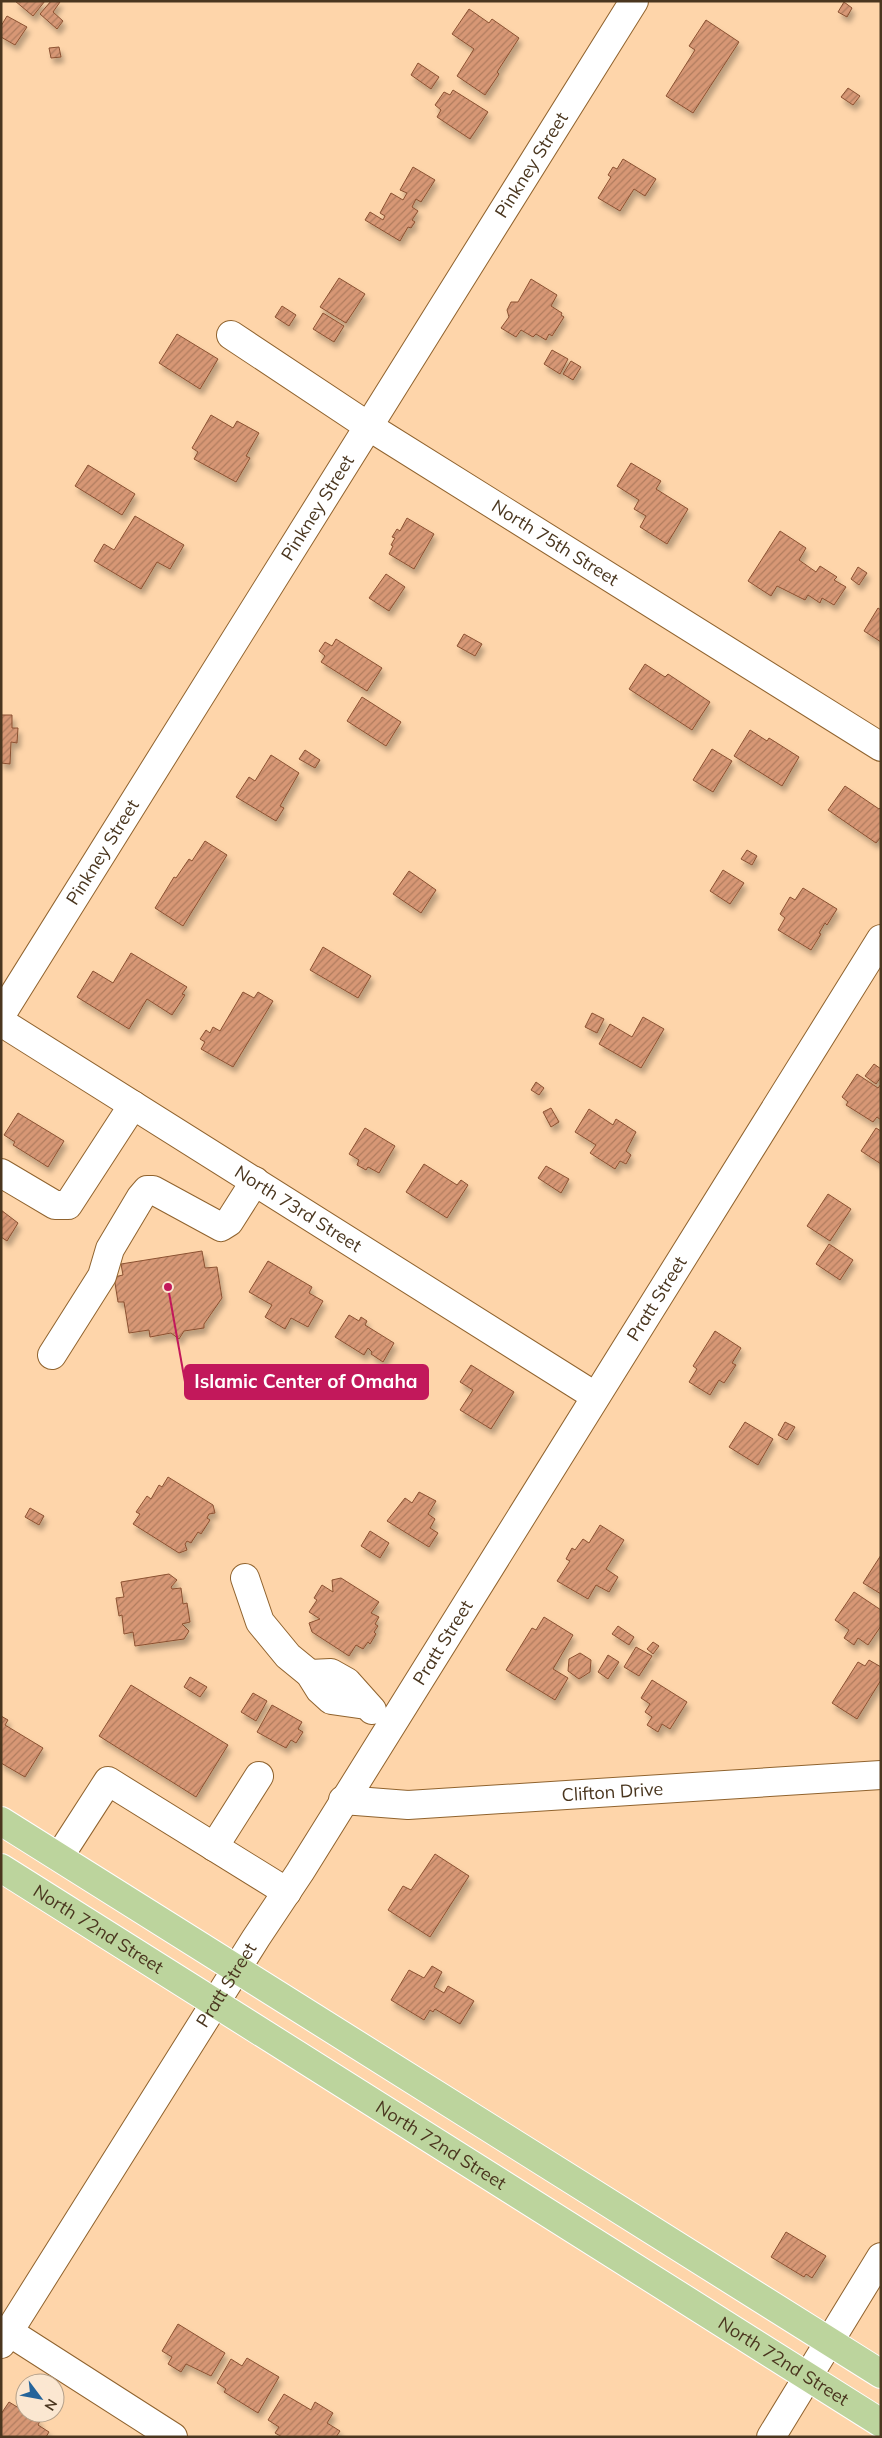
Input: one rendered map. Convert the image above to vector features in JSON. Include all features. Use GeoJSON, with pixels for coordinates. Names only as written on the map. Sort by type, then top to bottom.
{"type":"FeatureCollection","features":[{"type":"Feature","properties":{"kind":"main road"},"geometry":{"type":"LineString","coordinates":[[1,1821],[881,2374]]}},
{"type":"Feature","properties":{"kind":"main road","name":"North 72nd Street"},"geometry":{"type":"LineString","coordinates":[[1,1868],[881,2423]]}},
{"type":"Feature","properties":{"kind":"street","name":"Pinkney Street"},"geometry":{"type":"LineString","coordinates":[[1,1015],[634,1]]}},
{"type":"Feature","properties":{"kind":"street","name":"North 75th Street"},"geometry":{"type":"LineString","coordinates":[[231,335],[368,426],[881,747]]}},
{"type":"Feature","properties":{"kind":"street","name":"Pratt Street"},"geometry":{"type":"LineString","coordinates":[[5,2338],[344,1800],[881,938]]}},
{"type":"Feature","properties":{"kind":"street","name":"North 73rd Street"},"geometry":{"type":"LineString","coordinates":[[1,1022],[595,1396]]}},
{"type":"Feature","properties":{"kind":"street"},"geometry":{"type":"LineString","coordinates":[[1,1173],[55,1206],[68,1205],[134,1105]]}},
{"type":"Feature","properties":{"kind":"street"},"geometry":{"type":"LineString","coordinates":[[52,1355],[102,1276],[110,1248],[141,1196],[147,1190],[153,1190],[221,1227],[229,1222],[255,1181]]}},
{"type":"Feature","properties":{"kind":"street"},"geometry":{"type":"LineString","coordinates":[[245,1578],[260,1622],[288,1656],[310,1674],[331,1674],[347,1682],[366,1705],[390,1725]]}},
{"type":"Feature","properties":{"kind":"street","name":"Clifton Drive"},"geometry":{"type":"LineString","coordinates":[[344,1800],[408,1805],[881,1775]]}},
{"type":"Feature","properties":{"kind":"street"},"geometry":{"type":"LineString","coordinates":[[214,1847],[259,1776]]}},
{"type":"Feature","properties":{"kind":"street"},"geometry":{"type":"LineString","coordinates":[[59,1857],[108,1781],[286,1892]]}},
{"type":"Feature","properties":{"kind":"street"},"geometry":{"type":"LineString","coordinates":[[771,2437],[881,2257]]}},
{"type":"Feature","properties":{"kind":"street"},"geometry":{"type":"LineString","coordinates":[[5,2338],[173,2437]]}},
{"type":"Feature","properties":{"kind":"building"},"geometry":{"type":"Polygon","coordinates":[[[15,1],[45,1],[33,16],[15,1]]]}},
{"type":"Feature","properties":{"kind":"building"},"geometry":{"type":"Polygon","coordinates":[[[51,1],[60,2],[53,12],[63,21],[57,29],[40,14],[51,1]]]}},
{"type":"Feature","properties":{"kind":"building"},"geometry":{"type":"Polygon","coordinates":[[[844,2],[852,8],[847,17],[838,12],[844,2]]]}},
{"type":"Feature","properties":{"kind":"building"},"geometry":{"type":"Polygon","coordinates":[[[469,9],[489,23],[492,19],[519,38],[485,95],[457,76],[474,49],[452,34],[469,9]]]}},
{"type":"Feature","properties":{"kind":"building"},"geometry":{"type":"Polygon","coordinates":[[[7,16],[27,27],[15,45],[1,37],[1,26],[7,16]]]}},
{"type":"Feature","properties":{"kind":"building"},"geometry":{"type":"Polygon","coordinates":[[[706,20],[739,42],[693,113],[666,96],[695,50],[689,46],[706,20]]]}},
{"type":"Feature","properties":{"kind":"building"},"geometry":{"type":"Polygon","coordinates":[[[59,47],[61,57],[51,58],[49,48],[59,47]]]}},
{"type":"Feature","properties":{"kind":"building"},"geometry":{"type":"Polygon","coordinates":[[[418,63],[439,77],[431,89],[411,75],[418,63]]]}},
{"type":"Feature","properties":{"kind":"building"},"geometry":{"type":"Polygon","coordinates":[[[848,88],[860,96],[853,105],[841,97],[848,88]]]}},
{"type":"Feature","properties":{"kind":"building"},"geometry":{"type":"Polygon","coordinates":[[[453,90],[488,112],[470,139],[437,117],[441,110],[435,105],[444,92],[450,95],[453,90]]]}},
{"type":"Feature","properties":{"kind":"building"},"geometry":{"type":"Polygon","coordinates":[[[623,159],[656,179],[645,196],[634,189],[620,211],[598,198],[611,177],[608,175],[613,167],[617,169],[623,159]]]}},
{"type":"Feature","properties":{"kind":"building"},"geometry":{"type":"Polygon","coordinates":[[[413,167],[435,180],[421,202],[416,199],[412,207],[418,211],[412,220],[415,222],[411,228],[408,227],[400,241],[365,220],[370,212],[383,220],[385,216],[380,213],[391,193],[403,200],[407,193],[400,190],[413,167]]]}},
{"type":"Feature","properties":{"kind":"building"},"geometry":{"type":"Polygon","coordinates":[[[339,278],[365,294],[346,323],[320,307],[339,278]]]}},
{"type":"Feature","properties":{"kind":"building"},"geometry":{"type":"Polygon","coordinates":[[[531,279],[557,295],[551,306],[562,313],[561,315],[564,317],[552,336],[549,334],[546,340],[536,334],[533,337],[521,330],[516,337],[501,328],[509,317],[507,310],[511,302],[518,302],[531,279]]]}},
{"type":"Feature","properties":{"kind":"building"},"geometry":{"type":"Polygon","coordinates":[[[282,306],[296,315],[289,326],[275,317],[282,306]]]}},
{"type":"Feature","properties":{"kind":"building"},"geometry":{"type":"Polygon","coordinates":[[[323,313],[344,326],[334,342],[313,329],[323,313]]]}},
{"type":"Feature","properties":{"kind":"building"},"geometry":{"type":"Polygon","coordinates":[[[177,334],[218,359],[200,389],[159,363],[177,334]]]}},
{"type":"Feature","properties":{"kind":"building"},"geometry":{"type":"Polygon","coordinates":[[[552,350],[568,359],[560,374],[544,364],[552,350]]]}},
{"type":"Feature","properties":{"kind":"building"},"geometry":{"type":"Polygon","coordinates":[[[571,361],[581,367],[573,380],[563,374],[571,361]]]}},
{"type":"Feature","properties":{"kind":"building"},"geometry":{"type":"Polygon","coordinates":[[[211,415],[233,428],[237,421],[259,433],[246,456],[250,458],[236,482],[194,459],[198,452],[192,448],[211,415]]]}},
{"type":"Feature","properties":{"kind":"building"},"geometry":{"type":"Polygon","coordinates":[[[631,463],[661,481],[656,489],[688,509],[667,544],[640,527],[646,516],[634,509],[639,500],[617,486],[631,463]]]}},
{"type":"Feature","properties":{"kind":"building"},"geometry":{"type":"Polygon","coordinates":[[[88,465],[135,494],[122,515],[75,486],[88,465]]]}},
{"type":"Feature","properties":{"kind":"building"},"geometry":{"type":"Polygon","coordinates":[[[135,516],[184,545],[170,569],[157,562],[141,589],[94,561],[104,544],[114,550],[135,516]]]}},
{"type":"Feature","properties":{"kind":"building"},"geometry":{"type":"Polygon","coordinates":[[[407,518],[434,534],[414,569],[389,554],[395,538],[392,537],[397,529],[400,531],[407,518]]]}},
{"type":"Feature","properties":{"kind":"building"},"geometry":{"type":"Polygon","coordinates":[[[780,531],[806,548],[799,560],[816,572],[820,566],[837,577],[834,580],[846,587],[834,605],[822,598],[820,603],[808,595],[805,600],[777,586],[771,596],[748,581],[780,531]]]}},
{"type":"Feature","properties":{"kind":"building"},"geometry":{"type":"Polygon","coordinates":[[[858,567],[867,573],[859,585],[851,579],[858,567]]]}},
{"type":"Feature","properties":{"kind":"building"},"geometry":{"type":"Polygon","coordinates":[[[386,574],[405,587],[389,611],[369,598],[386,574]]]}},
{"type":"Feature","properties":{"kind":"building"},"geometry":{"type":"Polygon","coordinates":[[[878,608],[881,610],[881,642],[864,631],[878,608]]]}},
{"type":"Feature","properties":{"kind":"building"},"geometry":{"type":"Polygon","coordinates":[[[464,634],[482,644],[475,656],[457,646],[464,634]]]}},
{"type":"Feature","properties":{"kind":"building"},"geometry":{"type":"Polygon","coordinates":[[[336,639],[382,668],[367,691],[321,662],[325,656],[319,651],[325,642],[332,646],[336,639]]]}},
{"type":"Feature","properties":{"kind":"building"},"geometry":{"type":"Polygon","coordinates":[[[645,664],[665,677],[668,674],[710,702],[692,730],[629,689],[645,664]]]}},
{"type":"Feature","properties":{"kind":"building"},"geometry":{"type":"Polygon","coordinates":[[[362,697],[401,722],[386,746],[347,721],[362,697]]]}},
{"type":"Feature","properties":{"kind":"building"},"geometry":{"type":"Polygon","coordinates":[[[1,715],[12,715],[12,728],[18,728],[17,743],[11,742],[10,764],[1,763],[1,715]]]}},
{"type":"Feature","properties":{"kind":"building"},"geometry":{"type":"Polygon","coordinates":[[[750,730],[767,741],[769,738],[799,757],[782,786],[734,756],[750,730]]]}},
{"type":"Feature","properties":{"kind":"building"},"geometry":{"type":"Polygon","coordinates":[[[712,749],[732,761],[713,792],[693,780],[712,749]]]}},
{"type":"Feature","properties":{"kind":"building"},"geometry":{"type":"Polygon","coordinates":[[[305,750],[320,760],[315,768],[299,759],[305,750]]]}},
{"type":"Feature","properties":{"kind":"building"},"geometry":{"type":"Polygon","coordinates":[[[271,755],[299,773],[280,806],[284,808],[276,821],[236,797],[249,777],[255,781],[271,755]]]}},
{"type":"Feature","properties":{"kind":"building"},"geometry":{"type":"Polygon","coordinates":[[[845,786],[879,809],[881,807],[881,837],[876,843],[828,810],[845,786]]]}},
{"type":"Feature","properties":{"kind":"building"},"geometry":{"type":"Polygon","coordinates":[[[205,841],[227,855],[183,926],[155,908],[174,877],[176,878],[189,859],[192,861],[205,841]]]}},
{"type":"Feature","properties":{"kind":"building"},"geometry":{"type":"Polygon","coordinates":[[[747,850],[757,856],[752,865],[741,859],[747,850]]]}},
{"type":"Feature","properties":{"kind":"building"},"geometry":{"type":"Polygon","coordinates":[[[723,870],[744,883],[730,904],[710,891],[723,870]]]}},
{"type":"Feature","properties":{"kind":"building"},"geometry":{"type":"Polygon","coordinates":[[[409,871],[436,890],[421,913],[393,894],[409,871]]]}},
{"type":"Feature","properties":{"kind":"building"},"geometry":{"type":"Polygon","coordinates":[[[803,888],[837,909],[827,925],[825,923],[819,933],[821,934],[811,950],[778,930],[785,918],[780,914],[790,897],[795,900],[803,888]]]}},
{"type":"Feature","properties":{"kind":"building"},"geometry":{"type":"Polygon","coordinates":[[[323,947],[371,976],[358,998],[310,970],[323,947]]]}},
{"type":"Feature","properties":{"kind":"building"},"geometry":{"type":"Polygon","coordinates":[[[131,953],[187,987],[182,994],[185,995],[172,1015],[147,999],[129,1029],[77,997],[93,971],[113,983],[131,953]]]}},
{"type":"Feature","properties":{"kind":"building"},"geometry":{"type":"Polygon","coordinates":[[[243,992],[254,998],[258,992],[273,1001],[233,1067],[201,1049],[205,1042],[200,1039],[206,1030],[210,1033],[213,1027],[220,1031],[243,992]]]}},
{"type":"Feature","properties":{"kind":"building"},"geometry":{"type":"Polygon","coordinates":[[[592,1013],[604,1019],[597,1033],[585,1027],[592,1013]]]}},
{"type":"Feature","properties":{"kind":"building"},"geometry":{"type":"Polygon","coordinates":[[[643,1017],[664,1029],[641,1068],[599,1044],[610,1024],[632,1037],[643,1017]]]}},
{"type":"Feature","properties":{"kind":"building"},"geometry":{"type":"Polygon","coordinates":[[[874,1064],[881,1069],[881,1077],[876,1084],[865,1076],[874,1064]]]}},
{"type":"Feature","properties":{"kind":"building"},"geometry":{"type":"Polygon","coordinates":[[[857,1074],[878,1088],[881,1084],[881,1120],[877,1117],[873,1122],[846,1105],[848,1102],[842,1097],[857,1074]]]}},
{"type":"Feature","properties":{"kind":"building"},"geometry":{"type":"Polygon","coordinates":[[[536,1082],[544,1088],[539,1095],[531,1090],[536,1082]]]}},
{"type":"Feature","properties":{"kind":"building"},"geometry":{"type":"Polygon","coordinates":[[[551,1108],[559,1122],[551,1127],[543,1112],[551,1108]]]}},
{"type":"Feature","properties":{"kind":"building"},"geometry":{"type":"Polygon","coordinates":[[[589,1109],[613,1125],[616,1119],[636,1132],[626,1151],[631,1155],[626,1164],[620,1161],[615,1169],[590,1153],[596,1145],[575,1132],[589,1109]]]}},
{"type":"Feature","properties":{"kind":"building"},"geometry":{"type":"Polygon","coordinates":[[[18,1113],[64,1141],[48,1167],[13,1145],[15,1142],[4,1135],[18,1113]]]}},
{"type":"Feature","properties":{"kind":"building"},"geometry":{"type":"Polygon","coordinates":[[[365,1128],[395,1146],[379,1173],[368,1167],[366,1170],[357,1165],[359,1160],[349,1154],[365,1128]]]}},
{"type":"Feature","properties":{"kind":"building"},"geometry":{"type":"Polygon","coordinates":[[[876,1128],[881,1131],[881,1164],[861,1151],[876,1128]]]}},
{"type":"Feature","properties":{"kind":"building"},"geometry":{"type":"Polygon","coordinates":[[[424,1164],[457,1185],[461,1180],[468,1185],[447,1218],[406,1192],[424,1164]]]}},
{"type":"Feature","properties":{"kind":"building"},"geometry":{"type":"Polygon","coordinates":[[[546,1166],[569,1179],[561,1193],[538,1178],[546,1166]]]}},
{"type":"Feature","properties":{"kind":"building"},"geometry":{"type":"Polygon","coordinates":[[[828,1194],[851,1209],[830,1241],[807,1226],[828,1194]]]}},
{"type":"Feature","properties":{"kind":"building"},"geometry":{"type":"Polygon","coordinates":[[[1,1210],[18,1223],[7,1241],[1,1237],[1,1210]]]}},
{"type":"Feature","properties":{"kind":"building"},"geometry":{"type":"Polygon","coordinates":[[[829,1244],[853,1260],[840,1280],[816,1264],[829,1244]]]}},
{"type":"Feature","properties":{"kind":"building"},"geometry":{"type":"Polygon","coordinates":[[[202,1251],[205,1268],[217,1267],[222,1298],[204,1324],[204,1328],[184,1331],[179,1339],[171,1333],[150,1337],[149,1330],[129,1333],[124,1302],[118,1302],[114,1277],[123,1275],[121,1264],[202,1251]]]}},
{"type":"Feature","properties":{"kind":"building"},"geometry":{"type":"Polygon","coordinates":[[[268,1261],[312,1287],[309,1293],[323,1301],[308,1327],[291,1318],[285,1329],[265,1317],[272,1305],[249,1292],[268,1261]]]}},
{"type":"Feature","properties":{"kind":"building"},"geometry":{"type":"Polygon","coordinates":[[[349,1315],[359,1321],[361,1317],[367,1321],[365,1325],[394,1343],[383,1362],[371,1354],[372,1352],[368,1348],[364,1355],[335,1337],[349,1315]]]}},
{"type":"Feature","properties":{"kind":"building"},"geometry":{"type":"Polygon","coordinates":[[[715,1331],[741,1348],[732,1363],[736,1365],[724,1383],[719,1380],[710,1395],[689,1382],[697,1369],[693,1366],[715,1331]]]}},
{"type":"Feature","properties":{"kind":"building"},"geometry":{"type":"Polygon","coordinates":[[[471,1365],[514,1392],[491,1429],[460,1410],[473,1390],[460,1382],[471,1365]]]}},
{"type":"Feature","properties":{"kind":"building"},"geometry":{"type":"Polygon","coordinates":[[[745,1422],[773,1439],[758,1465],[729,1447],[745,1422]]]}},
{"type":"Feature","properties":{"kind":"building"},"geometry":{"type":"Polygon","coordinates":[[[785,1422],[795,1427],[787,1440],[778,1435],[785,1422]]]}},
{"type":"Feature","properties":{"kind":"building"},"geometry":{"type":"Polygon","coordinates":[[[168,1477],[213,1505],[215,1513],[209,1514],[207,1518],[210,1520],[201,1534],[198,1532],[191,1543],[187,1541],[185,1544],[187,1550],[179,1553],[133,1524],[140,1514],[136,1512],[147,1496],[151,1499],[159,1485],[162,1487],[168,1477]]]}},
{"type":"Feature","properties":{"kind":"building"},"geometry":{"type":"Polygon","coordinates":[[[419,1492],[436,1501],[428,1514],[435,1519],[430,1528],[438,1533],[429,1547],[387,1521],[405,1498],[412,1503],[419,1492]]]}},
{"type":"Feature","properties":{"kind":"building"},"geometry":{"type":"Polygon","coordinates":[[[30,1508],[44,1516],[39,1525],[25,1517],[30,1508]]]}},
{"type":"Feature","properties":{"kind":"building"},"geometry":{"type":"Polygon","coordinates":[[[600,1525],[624,1540],[606,1569],[618,1577],[609,1592],[596,1585],[588,1599],[557,1581],[570,1561],[566,1559],[572,1548],[575,1550],[583,1539],[589,1543],[600,1525]]]}},
{"type":"Feature","properties":{"kind":"building"},"geometry":{"type":"Polygon","coordinates":[[[370,1531],[389,1543],[380,1558],[361,1546],[370,1531]]]}},
{"type":"Feature","properties":{"kind":"building"},"geometry":{"type":"Polygon","coordinates":[[[881,1555],[881,1594],[863,1583],[881,1555]]]}},
{"type":"Feature","properties":{"kind":"building"},"geometry":{"type":"Polygon","coordinates":[[[169,1574],[177,1580],[171,1587],[172,1589],[181,1588],[183,1604],[187,1603],[190,1622],[182,1624],[189,1631],[184,1639],[135,1646],[133,1632],[124,1634],[122,1615],[119,1616],[116,1598],[124,1597],[121,1582],[169,1574]]]}},
{"type":"Feature","properties":{"kind":"building"},"geometry":{"type":"Polygon","coordinates":[[[341,1578],[379,1602],[371,1613],[379,1617],[375,1624],[378,1626],[374,1632],[376,1634],[370,1644],[368,1642],[363,1649],[356,1645],[349,1656],[312,1632],[309,1623],[320,1619],[309,1612],[317,1600],[314,1598],[322,1585],[333,1592],[332,1580],[341,1578]]]}},
{"type":"Feature","properties":{"kind":"building"},"geometry":{"type":"Polygon","coordinates":[[[854,1592],[881,1610],[881,1626],[868,1645],[858,1638],[854,1645],[844,1638],[849,1630],[835,1620],[854,1592]]]}},
{"type":"Feature","properties":{"kind":"building"},"geometry":{"type":"Polygon","coordinates":[[[544,1617],[573,1635],[553,1669],[568,1678],[555,1700],[506,1670],[532,1628],[536,1630],[544,1617]]]}},
{"type":"Feature","properties":{"kind":"building"},"geometry":{"type":"Polygon","coordinates":[[[618,1626],[634,1637],[629,1645],[612,1634],[618,1626]]]}},
{"type":"Feature","properties":{"kind":"building"},"geometry":{"type":"Polygon","coordinates":[[[653,1642],[659,1646],[653,1654],[647,1649],[653,1642]]]}},
{"type":"Feature","properties":{"kind":"building"},"geometry":{"type":"Polygon","coordinates":[[[636,1647],[652,1656],[639,1676],[624,1667],[636,1647]]]}},
{"type":"Feature","properties":{"kind":"building"},"geometry":{"type":"Polygon","coordinates":[[[580,1653],[591,1660],[590,1672],[579,1679],[568,1671],[569,1659],[580,1653]]]}},
{"type":"Feature","properties":{"kind":"building"},"geometry":{"type":"Polygon","coordinates":[[[608,1655],[619,1662],[608,1679],[598,1672],[608,1655]]]}},
{"type":"Feature","properties":{"kind":"building"},"geometry":{"type":"Polygon","coordinates":[[[869,1660],[881,1667],[881,1680],[857,1719],[832,1703],[858,1662],[865,1666],[869,1660]]]}},
{"type":"Feature","properties":{"kind":"building"},"geometry":{"type":"Polygon","coordinates":[[[190,1677],[207,1687],[200,1697],[184,1687],[190,1677]]]}},
{"type":"Feature","properties":{"kind":"building"},"geometry":{"type":"Polygon","coordinates":[[[652,1680],[687,1702],[670,1729],[662,1724],[658,1732],[647,1725],[652,1717],[645,1712],[650,1704],[641,1698],[652,1680]]]}},
{"type":"Feature","properties":{"kind":"building"},"geometry":{"type":"Polygon","coordinates":[[[131,1685],[228,1745],[196,1797],[99,1736],[131,1685]]]}},
{"type":"Feature","properties":{"kind":"building"},"geometry":{"type":"Polygon","coordinates":[[[253,1693],[267,1701],[256,1721],[241,1712],[253,1693]]]}},
{"type":"Feature","properties":{"kind":"building"},"geometry":{"type":"Polygon","coordinates":[[[272,1705],[302,1722],[298,1729],[303,1732],[296,1743],[291,1740],[286,1748],[257,1732],[272,1705]]]}},
{"type":"Feature","properties":{"kind":"building"},"geometry":{"type":"Polygon","coordinates":[[[1,1716],[8,1720],[5,1725],[43,1748],[25,1777],[1,1763],[1,1716]]]}},
{"type":"Feature","properties":{"kind":"building"},"geometry":{"type":"Polygon","coordinates":[[[435,1854],[469,1876],[430,1937],[388,1910],[403,1886],[411,1890],[435,1854]]]}},
{"type":"Feature","properties":{"kind":"building"},"geometry":{"type":"Polygon","coordinates":[[[432,1966],[442,1972],[434,1987],[444,1993],[448,1986],[474,2001],[460,2024],[435,2009],[433,2012],[430,2010],[424,2020],[391,2000],[409,1970],[424,1978],[432,1966]]]}},
{"type":"Feature","properties":{"kind":"building"},"geometry":{"type":"Polygon","coordinates":[[[786,2232],[826,2256],[812,2278],[806,2274],[804,2277],[771,2257],[786,2232]]]}},
{"type":"Feature","properties":{"kind":"building"},"geometry":{"type":"Polygon","coordinates":[[[178,2324],[225,2353],[211,2376],[186,2364],[181,2372],[168,2364],[172,2357],[162,2351],[178,2324]]]}},
{"type":"Feature","properties":{"kind":"building"},"geometry":{"type":"Polygon","coordinates":[[[247,2358],[279,2377],[258,2413],[224,2392],[226,2389],[217,2383],[231,2359],[242,2366],[247,2358]]]}},
{"type":"Feature","properties":{"kind":"building"},"geometry":{"type":"Polygon","coordinates":[[[284,2394],[311,2410],[315,2402],[333,2413],[327,2423],[340,2431],[336,2437],[282,2437],[275,2433],[279,2427],[268,2420],[284,2394]]]}},
{"type":"Feature","properties":{"kind":"building"},"geometry":{"type":"Polygon","coordinates":[[[9,2402],[15,2406],[15,2423],[39,2423],[38,2425],[49,2432],[46,2437],[1,2437],[1,2414],[9,2402]]]}},
{"type":"Feature","properties":{"kind":"place","name":"Islamic Center of Omaha"},"geometry":{"type":"Point","coordinates":[168,1287]}}]}
